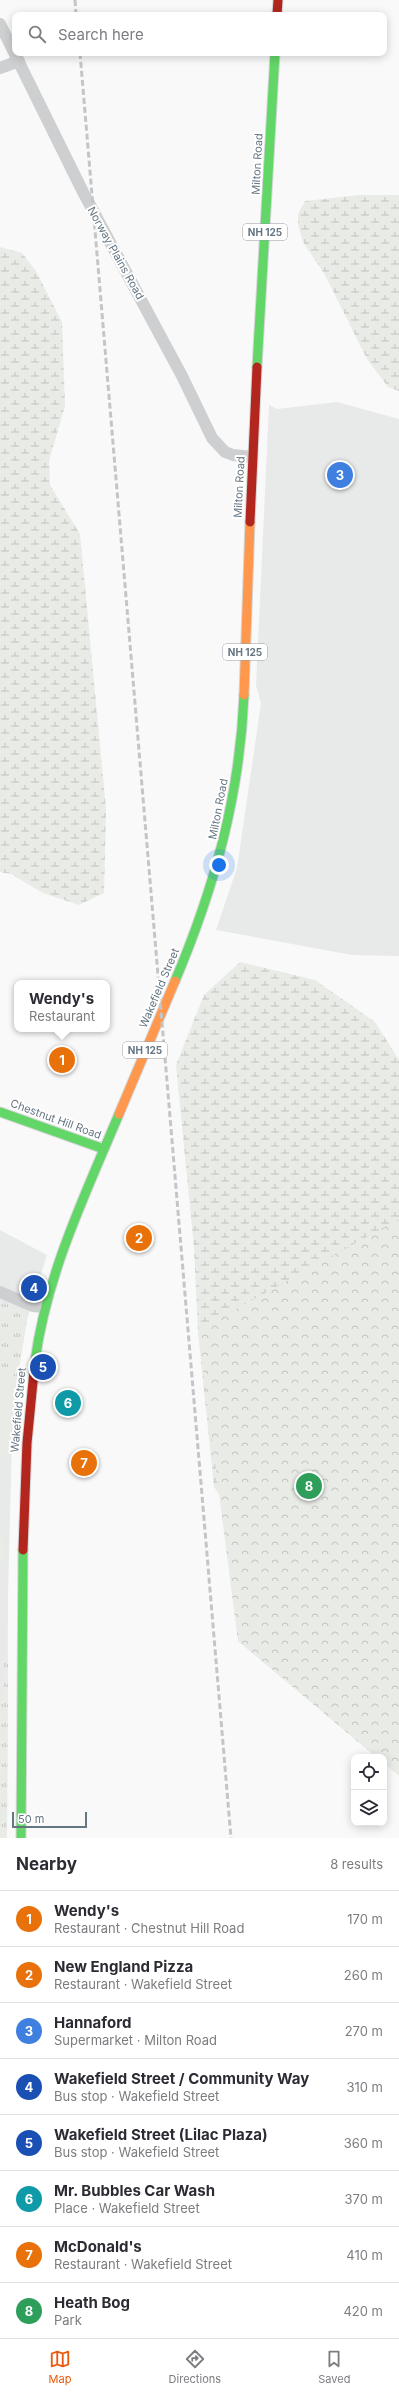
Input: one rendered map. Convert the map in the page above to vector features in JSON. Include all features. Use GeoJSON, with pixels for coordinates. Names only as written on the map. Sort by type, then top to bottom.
{"type":"FeatureCollection","features":[{"type":"Feature","properties":{"kind":"main road"},"geometry":{"type":"LineString","coordinates":[[277,12],[278,0]]}},
{"type":"Feature","properties":{"kind":"main road","name":"Milton Road"},"geometry":{"type":"LineString","coordinates":[[200,918],[222,848],[234,794],[239,758],[243,711],[252,457],[275,56]]}},
{"type":"Feature","properties":{"kind":"main road","name":"Wakefield Street"},"geometry":{"type":"LineString","coordinates":[[21,1838],[21,1581],[25,1485],[33,1368],[44,1307],[58,1260],[200,918]]}},
{"type":"Feature","properties":{"kind":"main road","name":"Chestnut Hill Road"},"geometry":{"type":"LineString","coordinates":[[0,1112],[104,1149]]}},
{"type":"Feature","properties":{"kind":"street","name":"Norway Plains Road"},"geometry":{"type":"LineString","coordinates":[[0,24],[12,47]]}},
{"type":"Feature","properties":{"kind":"street","name":"Norway Plains Road"},"geometry":{"type":"LineString","coordinates":[[16,56],[83,192],[182,376],[212,438],[225,452],[233,455],[252,457]]}},
{"type":"Feature","properties":{"kind":"street"},"geometry":{"type":"LineString","coordinates":[[0,68],[19,61]]}},
{"type":"Feature","properties":{"kind":"street"},"geometry":{"type":"LineString","coordinates":[[0,1292],[33,1306],[44,1307]]}},
{"type":"Feature","properties":{"kind":"shaded area"},"geometry":{"type":"Polygon","coordinates":[[[337,402],[399,419],[399,956],[352,955],[216,930],[237,868],[261,703],[256,686],[269,405],[277,409],[337,402]]]}},
{"type":"Feature","properties":{"kind":"shaded area"},"geometry":{"type":"Polygon","coordinates":[[[0,1230],[47,1255],[28,1316],[18,1364],[12,1439],[8,1595],[7,1838],[0,1838],[0,1230]]]}},
{"type":"Feature","properties":{"kind":"green space"},"geometry":{"type":"Polygon","coordinates":[[[359,195],[399,195],[399,391],[388,387],[367,359],[325,275],[303,242],[298,225],[298,214],[305,201],[359,195]]]}},
{"type":"Feature","properties":{"kind":"green space"},"geometry":{"type":"Polygon","coordinates":[[[0,247],[22,253],[36,271],[62,322],[65,406],[49,461],[50,485],[80,534],[106,809],[104,893],[79,905],[43,893],[11,874],[0,872],[0,247]]]}},
{"type":"Feature","properties":{"kind":"green space"},"geometry":{"type":"Polygon","coordinates":[[[240,962],[315,980],[375,1022],[399,1060],[399,1664],[278,1577],[214,1487],[198,1332],[194,1248],[176,1065],[204,995],[240,962]]]}},
{"type":"Feature","properties":{"kind":"green space"},"geometry":{"type":"Polygon","coordinates":[[[399,1219],[399,1776],[387,1766],[387,1754],[372,1754],[238,1641],[198,1330],[399,1219]]]}},
{"type":"Feature","properties":{"kind":"green space"},"geometry":{"type":"Polygon","coordinates":[[[0,1301],[28,1314],[18,1376],[4,1377],[0,1369],[0,1301]]]}},
{"type":"Feature","properties":{"kind":"green space"},"geometry":{"type":"Polygon","coordinates":[[[0,1369],[4,1377],[18,1376],[13,1454],[0,1456],[0,1369]]]}},
{"type":"Feature","properties":{"kind":"green space"},"geometry":{"type":"Polygon","coordinates":[[[0,1528],[4,1535],[6,1560],[0,1560],[0,1528]]]}},
{"type":"Feature","properties":{"kind":"green space"},"geometry":{"type":"Polygon","coordinates":[[[8,1653],[7,1838],[0,1838],[0,1693],[4,1692],[3,1654],[8,1653]]]}},
{"type":"Feature","properties":{"kind":"railway"},"geometry":{"type":"LineString","coordinates":[[75,0],[76,12]]}},
{"type":"Feature","properties":{"kind":"railway"},"geometry":{"type":"LineString","coordinates":[[80,56],[231,1838]]}},
{"type":"Feature","properties":{"kind":"traffic: fast"},"geometry":{"type":"LineString","coordinates":[[257,367],[275,56]]}},
{"type":"Feature","properties":{"kind":"traffic: fast"},"geometry":{"type":"LineString","coordinates":[[175,981],[202,912],[223,841],[237,769],[244,695]]}},
{"type":"Feature","properties":{"kind":"traffic: fast"},"geometry":{"type":"LineString","coordinates":[[0,1112],[104,1149]]}},
{"type":"Feature","properties":{"kind":"traffic: fast"},"geometry":{"type":"LineString","coordinates":[[35,1361],[48,1297],[58,1266],[81,1205],[119,1114]]}},
{"type":"Feature","properties":{"kind":"traffic: fast"},"geometry":{"type":"LineString","coordinates":[[21,1838],[23,1550]]}},
{"type":"Feature","properties":{"kind":"traffic: slow"},"geometry":{"type":"LineString","coordinates":[[244,695],[250,522]]}},
{"type":"Feature","properties":{"kind":"traffic: slow"},"geometry":{"type":"LineString","coordinates":[[119,1114],[175,981]]}},
{"type":"Feature","properties":{"kind":"traffic: jam"},"geometry":{"type":"LineString","coordinates":[[277,12],[278,0]]}},
{"type":"Feature","properties":{"kind":"traffic: jam"},"geometry":{"type":"LineString","coordinates":[[250,522],[257,367]]}},
{"type":"Feature","properties":{"kind":"traffic: jam"},"geometry":{"type":"LineString","coordinates":[[23,1550],[27,1443],[35,1361]]}},
{"type":"Feature","properties":{"kind":"place","name":"Hannaford"},"geometry":{"type":"Point","coordinates":[340,475]}},
{"type":"Feature","properties":{"kind":"place","name":"Wendy's"},"geometry":{"type":"Point","coordinates":[62,1060]}},
{"type":"Feature","properties":{"kind":"place","name":"New England Pizza"},"geometry":{"type":"Point","coordinates":[139,1238]}},
{"type":"Feature","properties":{"kind":"place","name":"Wakefield Street / Community Way"},"geometry":{"type":"Point","coordinates":[34,1288]}},
{"type":"Feature","properties":{"kind":"place","name":"Wakefield Street (Lilac Plaza)"},"geometry":{"type":"Point","coordinates":[43,1367]}},
{"type":"Feature","properties":{"kind":"place","name":"Mr. Bubbles Car Wash"},"geometry":{"type":"Point","coordinates":[68,1403]}},
{"type":"Feature","properties":{"kind":"place","name":"McDonald's"},"geometry":{"type":"Point","coordinates":[84,1463]}},
{"type":"Feature","properties":{"kind":"place","name":"Heath Bog"},"geometry":{"type":"Point","coordinates":[309,1486]}}]}
